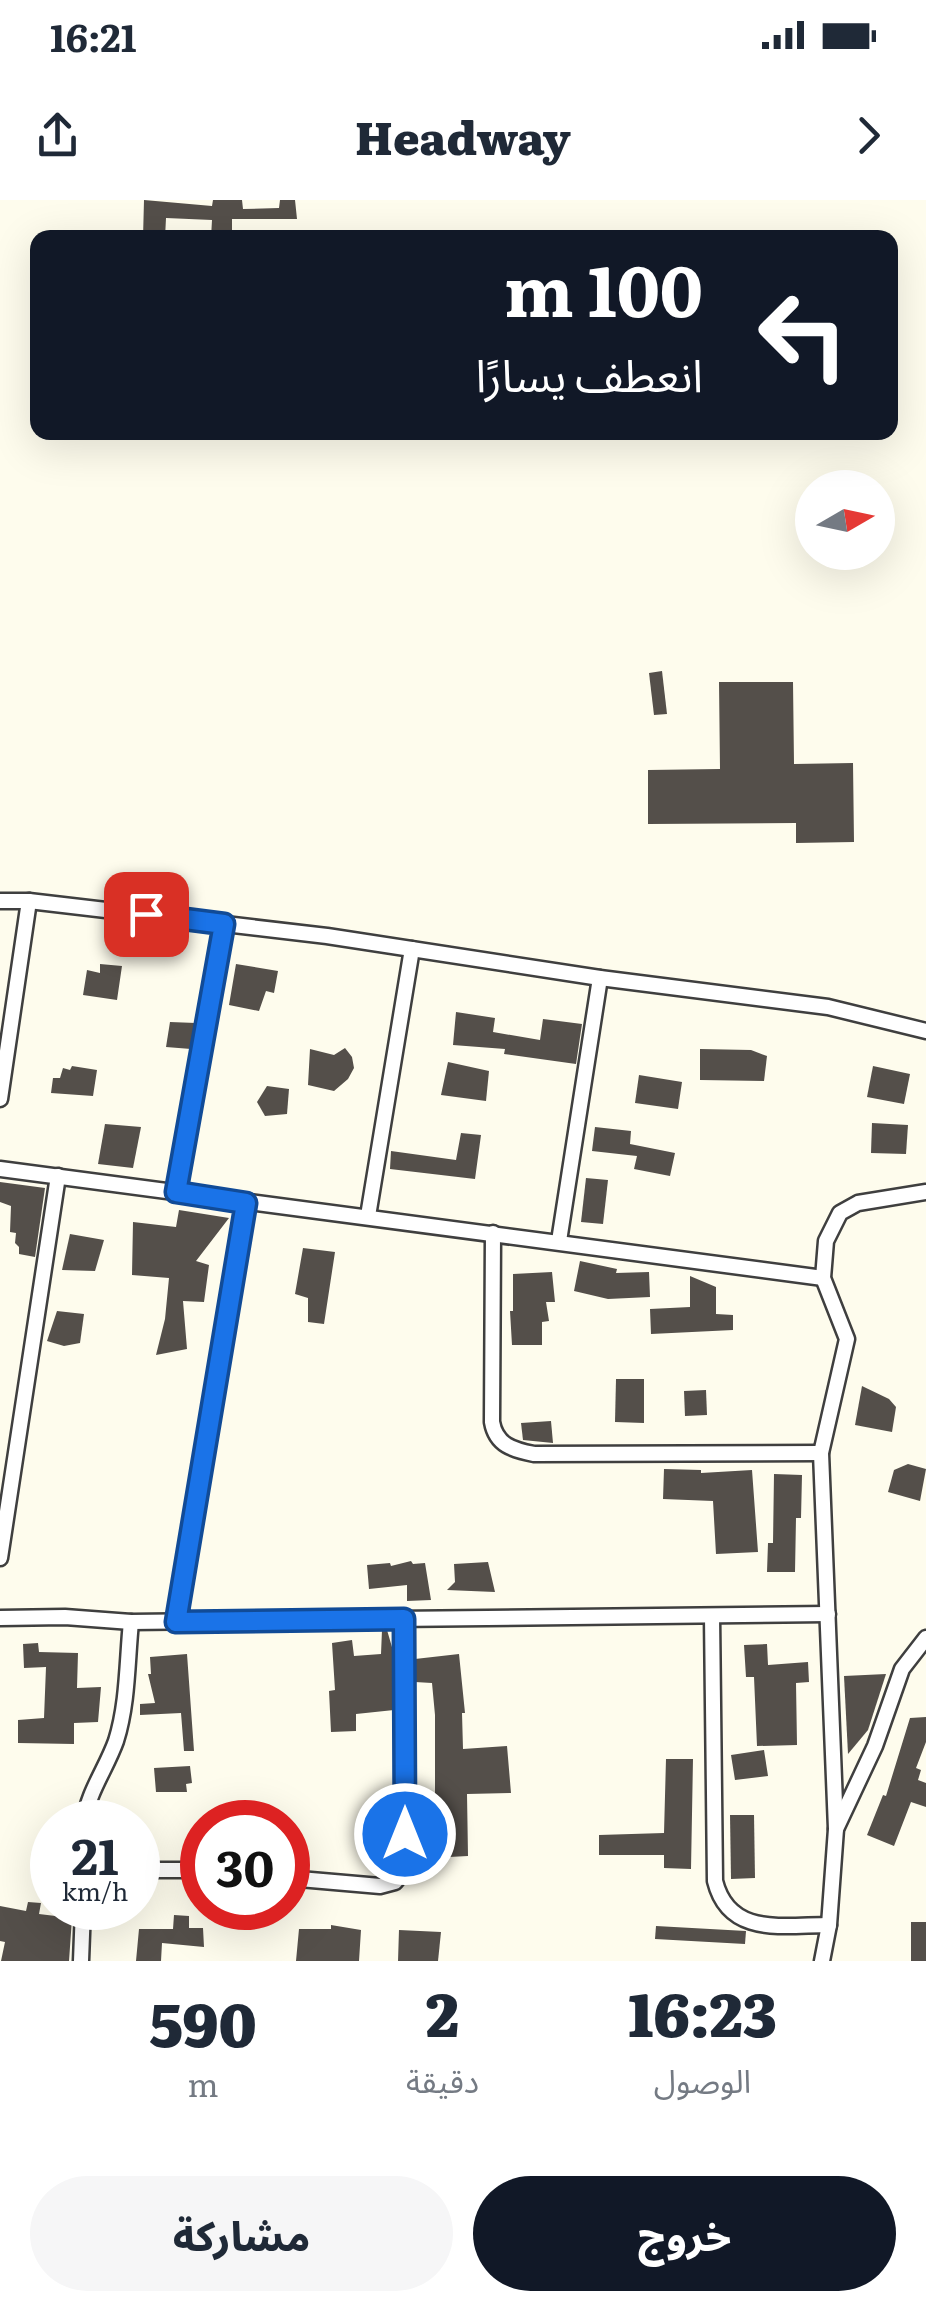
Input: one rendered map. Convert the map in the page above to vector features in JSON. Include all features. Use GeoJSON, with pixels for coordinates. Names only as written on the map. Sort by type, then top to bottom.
{"type":"FeatureCollection","features":[{"type":"Feature","properties":{"kind":"street"},"geometry":{"type":"LineString","coordinates":[[0,901],[29,901],[412,948],[600,978],[828,1007],[926,1032]]}},
{"type":"Feature","properties":{"kind":"street"},"geometry":{"type":"LineString","coordinates":[[0,1099],[29,901]]}},
{"type":"Feature","properties":{"kind":"street"},"geometry":{"type":"LineString","coordinates":[[176,1192],[224,924]]}},
{"type":"Feature","properties":{"kind":"street"},"geometry":{"type":"LineString","coordinates":[[368,1216],[412,948]]}},
{"type":"Feature","properties":{"kind":"street"},"geometry":{"type":"LineString","coordinates":[[559,1241],[600,978]]}},
{"type":"Feature","properties":{"kind":"street"},"geometry":{"type":"LineString","coordinates":[[0,1169],[822,1278]]}},
{"type":"Feature","properties":{"kind":"street"},"geometry":{"type":"LineString","coordinates":[[0,1558],[58,1176]]}},
{"type":"Feature","properties":{"kind":"street"},"geometry":{"type":"LineString","coordinates":[[822,1961],[829,1925],[836,1829],[821,1452],[847,1339],[822,1278],[826,1241],[840,1213],[858,1203],[926,1192]]}},
{"type":"Feature","properties":{"kind":"street"},"geometry":{"type":"LineString","coordinates":[[176,1622],[246,1203]]}},
{"type":"Feature","properties":{"kind":"street"},"geometry":{"type":"LineString","coordinates":[[493,1233],[492,1422],[501,1443],[534,1454],[821,1452]]}},
{"type":"Feature","properties":{"kind":"street"},"geometry":{"type":"LineString","coordinates":[[0,1618],[176,1622],[828,1614]]}},
{"type":"Feature","properties":{"kind":"street"},"geometry":{"type":"LineString","coordinates":[[712,1616],[716,1881],[720,1900],[741,1920],[776,1925],[829,1925]]}},
{"type":"Feature","properties":{"kind":"street"},"geometry":{"type":"LineString","coordinates":[[310,1880],[380,1886],[395,1882],[405,1870],[404,1619]]}},
{"type":"Feature","properties":{"kind":"street"},"geometry":{"type":"LineString","coordinates":[[89,1800],[115,1743],[123,1712],[131,1622]]}},
{"type":"Feature","properties":{"kind":"street"},"geometry":{"type":"LineString","coordinates":[[836,1829],[875,1746],[902,1669],[926,1638]]}},
{"type":"Feature","properties":{"kind":"street"},"geometry":{"type":"LineString","coordinates":[[81,1961],[82,1930]]}},
{"type":"Feature","properties":{"kind":"building"},"geometry":{"type":"Polygon","coordinates":[[[144,200],[212,206],[213,200],[242,200],[243,209],[279,208],[280,200],[295,200],[297,219],[232,219],[232,230],[211,230],[212,220],[166,218],[165,230],[143,230],[144,200]]]}},
{"type":"Feature","properties":{"kind":"building"},"geometry":{"type":"Polygon","coordinates":[[[662,671],[667,714],[654,715],[649,673],[662,671]]]}},
{"type":"Feature","properties":{"kind":"building"},"geometry":{"type":"Polygon","coordinates":[[[719,682],[793,682],[794,764],[853,763],[854,842],[796,843],[796,823],[648,824],[648,770],[720,769],[719,682]]]}},
{"type":"Feature","properties":{"kind":"building"},"geometry":{"type":"Polygon","coordinates":[[[100,964],[122,966],[117,1000],[83,995],[87,970],[100,973],[100,964]]]}},
{"type":"Feature","properties":{"kind":"building"},"geometry":{"type":"Polygon","coordinates":[[[236,964],[278,971],[274,993],[266,991],[259,1011],[229,1005],[236,964]]]}},
{"type":"Feature","properties":{"kind":"building"},"geometry":{"type":"Polygon","coordinates":[[[456,1012],[495,1018],[493,1032],[540,1040],[543,1019],[582,1024],[576,1064],[504,1054],[505,1049],[453,1045],[456,1012]]]}},
{"type":"Feature","properties":{"kind":"building"},"geometry":{"type":"Polygon","coordinates":[[[170,1022],[196,1023],[191,1049],[166,1047],[170,1022]]]}},
{"type":"Feature","properties":{"kind":"building"},"geometry":{"type":"Polygon","coordinates":[[[345,1048],[354,1068],[348,1079],[334,1091],[308,1085],[310,1049],[334,1055],[345,1048]]]}},
{"type":"Feature","properties":{"kind":"building"},"geometry":{"type":"Polygon","coordinates":[[[700,1049],[751,1050],[767,1056],[764,1081],[700,1080],[700,1049]]]}},
{"type":"Feature","properties":{"kind":"building"},"geometry":{"type":"Polygon","coordinates":[[[448,1062],[489,1071],[486,1101],[441,1095],[448,1062]]]}},
{"type":"Feature","properties":{"kind":"building"},"geometry":{"type":"Polygon","coordinates":[[[72,1066],[97,1070],[93,1096],[51,1093],[53,1078],[60,1078],[63,1068],[70,1070],[72,1066]]]}},
{"type":"Feature","properties":{"kind":"building"},"geometry":{"type":"Polygon","coordinates":[[[873,1066],[910,1074],[904,1104],[867,1097],[873,1066]]]}},
{"type":"Feature","properties":{"kind":"building"},"geometry":{"type":"Polygon","coordinates":[[[639,1075],[682,1082],[678,1109],[635,1103],[639,1075]]]}},
{"type":"Feature","properties":{"kind":"building"},"geometry":{"type":"Polygon","coordinates":[[[267,1086],[289,1089],[287,1114],[265,1116],[257,1102],[267,1086]]]}},
{"type":"Feature","properties":{"kind":"building"},"geometry":{"type":"Polygon","coordinates":[[[872,1123],[908,1125],[906,1154],[871,1153],[872,1123]]]}},
{"type":"Feature","properties":{"kind":"building"},"geometry":{"type":"Polygon","coordinates":[[[105,1124],[141,1127],[133,1168],[98,1164],[105,1124]]]}},
{"type":"Feature","properties":{"kind":"building"},"geometry":{"type":"Polygon","coordinates":[[[595,1127],[631,1131],[630,1144],[675,1153],[670,1176],[634,1169],[637,1156],[592,1151],[595,1127]]]}},
{"type":"Feature","properties":{"kind":"building"},"geometry":{"type":"Polygon","coordinates":[[[461,1133],[481,1135],[475,1179],[390,1169],[391,1151],[456,1160],[461,1133]]]}},
{"type":"Feature","properties":{"kind":"building"},"geometry":{"type":"Polygon","coordinates":[[[586,1178],[608,1180],[603,1224],[581,1222],[586,1178]]]}},
{"type":"Feature","properties":{"kind":"building"},"geometry":{"type":"Polygon","coordinates":[[[0,1182],[45,1188],[35,1257],[19,1254],[16,1233],[10,1232],[11,1206],[0,1202],[0,1182]]]}},
{"type":"Feature","properties":{"kind":"building"},"geometry":{"type":"Polygon","coordinates":[[[179,1210],[229,1218],[196,1261],[209,1265],[204,1302],[183,1301],[187,1349],[156,1355],[169,1278],[132,1275],[133,1222],[176,1227],[179,1210]]]}},
{"type":"Feature","properties":{"kind":"building"},"geometry":{"type":"Polygon","coordinates":[[[70,1234],[104,1240],[95,1271],[62,1270],[70,1234]]]}},
{"type":"Feature","properties":{"kind":"building"},"geometry":{"type":"Polygon","coordinates":[[[303,1248],[335,1252],[324,1324],[308,1322],[308,1298],[295,1294],[303,1248]]]}},
{"type":"Feature","properties":{"kind":"building"},"geometry":{"type":"Polygon","coordinates":[[[580,1261],[617,1269],[616,1273],[649,1272],[650,1297],[608,1299],[574,1291],[580,1261]]]}},
{"type":"Feature","properties":{"kind":"building"},"geometry":{"type":"Polygon","coordinates":[[[552,1272],[555,1302],[546,1302],[549,1321],[542,1322],[542,1345],[512,1345],[513,1274],[552,1272]]]}},
{"type":"Feature","properties":{"kind":"building"},"geometry":{"type":"Polygon","coordinates":[[[690,1276],[716,1287],[716,1314],[733,1315],[733,1330],[651,1334],[650,1309],[690,1307],[690,1276]]]}},
{"type":"Feature","properties":{"kind":"building"},"geometry":{"type":"Polygon","coordinates":[[[57,1311],[84,1314],[80,1343],[64,1346],[47,1341],[57,1311]]]}},
{"type":"Feature","properties":{"kind":"building"},"geometry":{"type":"Polygon","coordinates":[[[616,1379],[644,1379],[644,1423],[615,1422],[616,1379]]]}},
{"type":"Feature","properties":{"kind":"building"},"geometry":{"type":"Polygon","coordinates":[[[862,1386],[889,1399],[896,1407],[892,1432],[855,1425],[862,1386]]]}},
{"type":"Feature","properties":{"kind":"building"},"geometry":{"type":"Polygon","coordinates":[[[706,1390],[707,1415],[685,1416],[684,1391],[706,1390]]]}},
{"type":"Feature","properties":{"kind":"building"},"geometry":{"type":"Polygon","coordinates":[[[551,1421],[553,1443],[523,1440],[521,1423],[551,1421]]]}},
{"type":"Feature","properties":{"kind":"building"},"geometry":{"type":"Polygon","coordinates":[[[908,1464],[926,1469],[920,1501],[888,1492],[894,1470],[908,1464]]]}},
{"type":"Feature","properties":{"kind":"building"},"geometry":{"type":"Polygon","coordinates":[[[664,1469],[701,1473],[752,1470],[758,1552],[716,1554],[713,1501],[663,1499],[664,1469]]]}},
{"type":"Feature","properties":{"kind":"building"},"geometry":{"type":"Polygon","coordinates":[[[774,1474],[802,1475],[795,1572],[767,1572],[768,1543],[773,1543],[774,1474]]]}},
{"type":"Feature","properties":{"kind":"building"},"geometry":{"type":"Polygon","coordinates":[[[411,1561],[425,1563],[431,1600],[407,1601],[407,1585],[369,1589],[367,1565],[391,1566],[411,1561]]]}},
{"type":"Feature","properties":{"kind":"building"},"geometry":{"type":"Polygon","coordinates":[[[488,1562],[495,1592],[447,1590],[455,1582],[454,1564],[488,1562]]]}},
{"type":"Feature","properties":{"kind":"building"},"geometry":{"type":"Polygon","coordinates":[[[382,1630],[387,1630],[394,1654],[394,1710],[356,1714],[356,1731],[331,1732],[329,1691],[335,1690],[332,1643],[352,1640],[354,1656],[381,1654],[382,1630]]]}},
{"type":"Feature","properties":{"kind":"building"},"geometry":{"type":"Polygon","coordinates":[[[38,1643],[39,1652],[78,1653],[77,1688],[101,1687],[98,1722],[74,1723],[74,1744],[18,1743],[18,1720],[44,1718],[46,1667],[24,1668],[23,1644],[38,1643]]]}},
{"type":"Feature","properties":{"kind":"building"},"geometry":{"type":"Polygon","coordinates":[[[767,1644],[768,1665],[808,1662],[809,1682],[796,1683],[797,1745],[757,1746],[754,1677],[746,1677],[744,1645],[767,1644]]]}},
{"type":"Feature","properties":{"kind":"building"},"geometry":{"type":"Polygon","coordinates":[[[187,1654],[194,1751],[184,1751],[181,1713],[140,1715],[140,1704],[155,1703],[148,1674],[150,1657],[187,1654]]]}},
{"type":"Feature","properties":{"kind":"building"},"geometry":{"type":"Polygon","coordinates":[[[459,1654],[465,1713],[463,1749],[507,1746],[511,1793],[467,1794],[468,1856],[449,1857],[447,1839],[435,1840],[432,1683],[415,1682],[415,1659],[459,1654]]]}},
{"type":"Feature","properties":{"kind":"building"},"geometry":{"type":"Polygon","coordinates":[[[886,1674],[868,1730],[848,1754],[844,1676],[886,1674]]]}},
{"type":"Feature","properties":{"kind":"building"},"geometry":{"type":"Polygon","coordinates":[[[926,1717],[926,1742],[916,1768],[921,1770],[918,1780],[926,1783],[926,1807],[911,1802],[894,1846],[867,1835],[883,1795],[886,1796],[910,1718],[926,1717]]]}},
{"type":"Feature","properties":{"kind":"building"},"geometry":{"type":"Polygon","coordinates":[[[764,1750],[768,1776],[735,1780],[731,1755],[764,1750]]]}},
{"type":"Feature","properties":{"kind":"building"},"geometry":{"type":"Polygon","coordinates":[[[666,1759],[693,1759],[691,1869],[664,1868],[664,1855],[599,1855],[599,1835],[664,1833],[666,1759]]]}},
{"type":"Feature","properties":{"kind":"building"},"geometry":{"type":"Polygon","coordinates":[[[190,1766],[192,1783],[186,1784],[187,1792],[156,1792],[154,1768],[190,1766]]]}},
{"type":"Feature","properties":{"kind":"building"},"geometry":{"type":"Polygon","coordinates":[[[375,1811],[394,1811],[394,1847],[377,1848],[375,1811]]]}},
{"type":"Feature","properties":{"kind":"building"},"geometry":{"type":"Polygon","coordinates":[[[730,1815],[754,1815],[755,1878],[731,1879],[730,1815]]]}},
{"type":"Feature","properties":{"kind":"building"},"geometry":{"type":"Polygon","coordinates":[[[30,1902],[30,1930],[71,1930],[69,1961],[1,1961],[5,1942],[0,1941],[0,1906],[26,1911],[30,1902]]]}},
{"type":"Feature","properties":{"kind":"building"},"geometry":{"type":"Polygon","coordinates":[[[174,1915],[180,1915],[180,1930],[203,1930],[204,1947],[162,1943],[161,1961],[136,1961],[139,1930],[173,1929],[174,1915]]]}},
{"type":"Feature","properties":{"kind":"building"},"geometry":{"type":"Polygon","coordinates":[[[911,1922],[926,1922],[926,1961],[911,1961],[911,1922]]]}},
{"type":"Feature","properties":{"kind":"building"},"geometry":{"type":"Polygon","coordinates":[[[331,1925],[361,1930],[359,1961],[296,1961],[299,1930],[331,1929],[331,1925]]]}},
{"type":"Feature","properties":{"kind":"building"},"geometry":{"type":"Polygon","coordinates":[[[656,1926],[746,1931],[745,1944],[655,1939],[656,1926]]]}},
{"type":"Feature","properties":{"kind":"building"},"geometry":{"type":"Polygon","coordinates":[[[399,1930],[441,1932],[438,1961],[398,1961],[399,1930]]]}},
{"type":"Feature","properties":{"kind":"route"},"geometry":{"type":"LineString","coordinates":[[146,914],[224,924],[176,1192],[246,1203],[176,1622],[404,1619],[405,1834]]}}]}
